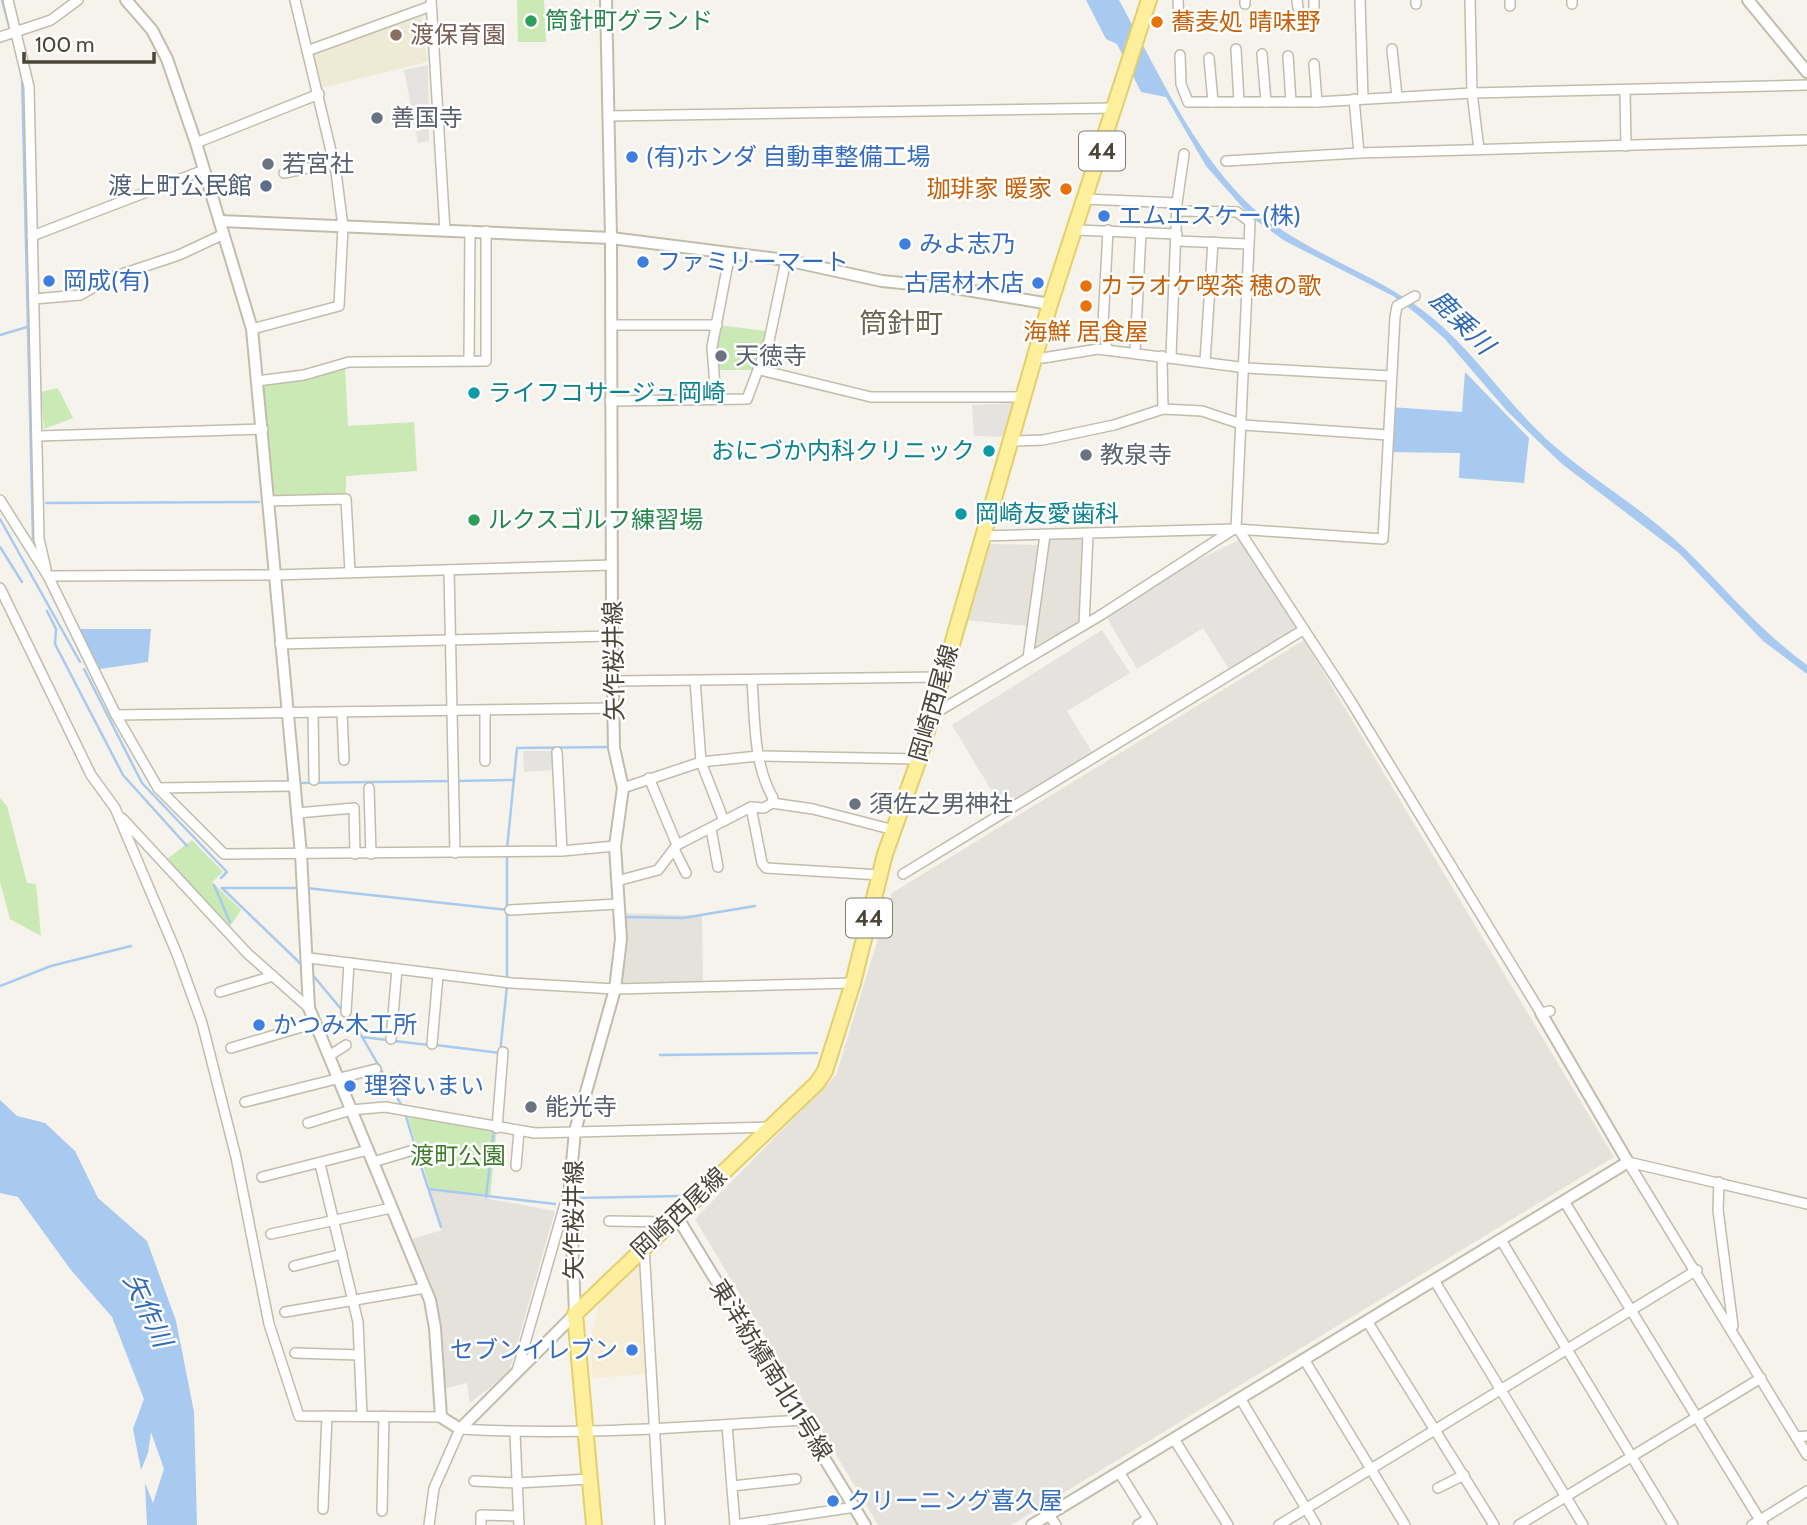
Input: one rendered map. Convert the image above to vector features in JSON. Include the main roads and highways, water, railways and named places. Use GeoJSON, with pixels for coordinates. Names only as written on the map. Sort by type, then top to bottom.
{"type":"FeatureCollection","features":[{"type":"Feature","properties":{"kind":"main road","name":"岡崎西尾線"},"geometry":{"type":"LineString","coordinates":[[594,1525],[575,1314],[672,1218],[817,1083],[825,1071],[853,983],[880,875],[919,759],[941,677],[1013,441],[1050,304],[1149,0]]}},
{"type":"Feature","properties":{"kind":"water"},"geometry":{"type":"Polygon","coordinates":[[[1086,0],[1119,0],[1184,119],[1223,176],[1245,200],[1269,221],[1291,235],[1381,284],[1424,311],[1472,356],[1537,430],[1568,458],[1670,535],[1758,623],[1807,665],[1807,674],[1763,641],[1679,553],[1562,464],[1507,411],[1445,339],[1418,315],[1393,296],[1285,241],[1251,217],[1206,166],[1166,97],[1141,92],[1117,44],[1106,39],[1086,0]]]}},
{"type":"Feature","properties":{"kind":"water"},"geometry":{"type":"Polygon","coordinates":[[[1465,372],[1529,438],[1524,483],[1459,478],[1460,453],[1388,452],[1390,407],[1462,412],[1465,372]]]}},
{"type":"Feature","properties":{"kind":"water"},"geometry":{"type":"Polygon","coordinates":[[[78,629],[151,629],[148,662],[100,669],[78,629]]]}},
{"type":"Feature","properties":{"kind":"water","name":"矢作川"},"geometry":{"type":"Polygon","coordinates":[[[0,1100],[17,1116],[45,1123],[75,1151],[98,1198],[147,1241],[176,1321],[194,1412],[197,1525],[147,1525],[145,1483],[153,1503],[164,1469],[151,1432],[148,1453],[141,1470],[133,1429],[144,1399],[112,1317],[71,1270],[18,1197],[0,1193],[0,1100]]]}},
{"type":"Feature","properties":{"kind":"waterway"},"geometry":{"type":"LineString","coordinates":[[2,0],[10,30]]}},
{"type":"Feature","properties":{"kind":"waterway"},"geometry":{"type":"LineString","coordinates":[[290,0],[292,7]]}},
{"type":"Feature","properties":{"kind":"waterway"},"geometry":{"type":"LineString","coordinates":[[12,37],[17,54]]}},
{"type":"Feature","properties":{"kind":"waterway"},"geometry":{"type":"LineString","coordinates":[[22,74],[33,539]]}},
{"type":"Feature","properties":{"kind":"waterway"},"geometry":{"type":"LineString","coordinates":[[0,335],[27,327]]}},
{"type":"Feature","properties":{"kind":"waterway"},"geometry":{"type":"LineString","coordinates":[[46,503],[259,502]]}},
{"type":"Feature","properties":{"kind":"waterway"},"geometry":{"type":"LineString","coordinates":[[0,519],[80,662]]}},
{"type":"Feature","properties":{"kind":"waterway"},"geometry":{"type":"LineString","coordinates":[[0,547],[22,582]]}},
{"type":"Feature","properties":{"kind":"waterway"},"geometry":{"type":"LineString","coordinates":[[47,611],[56,629],[55,644],[123,775],[187,846]]}},
{"type":"Feature","properties":{"kind":"waterway"},"geometry":{"type":"LineString","coordinates":[[84,669],[142,783],[227,872],[221,878]]}},
{"type":"Feature","properties":{"kind":"waterway"},"geometry":{"type":"LineString","coordinates":[[507,849],[517,748],[610,747]]}},
{"type":"Feature","properties":{"kind":"waterway"},"geometry":{"type":"LineString","coordinates":[[455,781],[514,780]]}},
{"type":"Feature","properties":{"kind":"waterway"},"geometry":{"type":"LineString","coordinates":[[298,783],[451,781]]}},
{"type":"Feature","properties":{"kind":"waterway"},"geometry":{"type":"LineString","coordinates":[[436,1045],[500,1053],[507,986],[507,855]]}},
{"type":"Feature","properties":{"kind":"waterway"},"geometry":{"type":"LineString","coordinates":[[214,885],[230,922]]}},
{"type":"Feature","properties":{"kind":"waterway"},"geometry":{"type":"LineString","coordinates":[[222,888],[303,966]]}},
{"type":"Feature","properties":{"kind":"waterway"},"geometry":{"type":"LineString","coordinates":[[222,888],[299,888]]}},
{"type":"Feature","properties":{"kind":"waterway"},"geometry":{"type":"LineString","coordinates":[[306,888],[508,910]]}},
{"type":"Feature","properties":{"kind":"waterway"},"geometry":{"type":"LineString","coordinates":[[626,917],[683,918],[755,906]]}},
{"type":"Feature","properties":{"kind":"waterway"},"geometry":{"type":"LineString","coordinates":[[0,986],[51,966],[131,946]]}},
{"type":"Feature","properties":{"kind":"waterway"},"geometry":{"type":"LineString","coordinates":[[311,973],[357,1028],[402,1106]]}},
{"type":"Feature","properties":{"kind":"waterway"},"geometry":{"type":"LineString","coordinates":[[362,1037],[387,1040]]}},
{"type":"Feature","properties":{"kind":"waterway"},"geometry":{"type":"LineString","coordinates":[[394,1041],[429,1045]]}},
{"type":"Feature","properties":{"kind":"waterway"},"geometry":{"type":"LineString","coordinates":[[660,1055],[817,1053]]}},
{"type":"Feature","properties":{"kind":"waterway"},"geometry":{"type":"LineString","coordinates":[[405,1113],[415,1146]]}},
{"type":"Feature","properties":{"kind":"waterway"},"geometry":{"type":"LineString","coordinates":[[486,1197],[494,1129]]}},
{"type":"Feature","properties":{"kind":"waterway"},"geometry":{"type":"LineString","coordinates":[[416,1151],[441,1227]]}},
{"type":"Feature","properties":{"kind":"waterway"},"geometry":{"type":"LineString","coordinates":[[429,1189],[555,1204]]}},
{"type":"Feature","properties":{"kind":"waterway"},"geometry":{"type":"LineString","coordinates":[[575,1198],[683,1196]]}},
{"type":"Feature","properties":{"kind":"place","name":"筒針町グランド"},"geometry":{"type":"Point","coordinates":[531,21]}},
{"type":"Feature","properties":{"kind":"place","name":"蕎麦処 晴味野"},"geometry":{"type":"Point","coordinates":[1157,22]}},
{"type":"Feature","properties":{"kind":"place","name":"渡保育園"},"geometry":{"type":"Point","coordinates":[396,35]}},
{"type":"Feature","properties":{"kind":"place","name":"善国寺"},"geometry":{"type":"Point","coordinates":[377,118]}},
{"type":"Feature","properties":{"kind":"place","name":"(有)ホンダ 自動車整備工場"},"geometry":{"type":"Point","coordinates":[632,157]}},
{"type":"Feature","properties":{"kind":"place","name":"若宮社"},"geometry":{"type":"Point","coordinates":[268,164]}},
{"type":"Feature","properties":{"kind":"place","name":"渡上町公民館"},"geometry":{"type":"Point","coordinates":[266,186]}},
{"type":"Feature","properties":{"kind":"place","name":"珈琲家 暖家"},"geometry":{"type":"Point","coordinates":[1066,189]}},
{"type":"Feature","properties":{"kind":"place","name":"エムエスケー(株)"},"geometry":{"type":"Point","coordinates":[1104,216]}},
{"type":"Feature","properties":{"kind":"place","name":"みよ志乃"},"geometry":{"type":"Point","coordinates":[905,244]}},
{"type":"Feature","properties":{"kind":"place","name":"ファミリーマート"},"geometry":{"type":"Point","coordinates":[643,262]}},
{"type":"Feature","properties":{"kind":"place","name":"岡成(有)"},"geometry":{"type":"Point","coordinates":[49,281]}},
{"type":"Feature","properties":{"kind":"place","name":"古居材木店"},"geometry":{"type":"Point","coordinates":[1038,283]}},
{"type":"Feature","properties":{"kind":"place","name":"カラオケ喫茶 穂の歌"},"geometry":{"type":"Point","coordinates":[1086,286]}},
{"type":"Feature","properties":{"kind":"place","name":"海鮮 居食屋"},"geometry":{"type":"Point","coordinates":[1086,306]}},
{"type":"Feature","properties":{"kind":"place","name":"天徳寺"},"geometry":{"type":"Point","coordinates":[721,356]}},
{"type":"Feature","properties":{"kind":"place","name":"ライフコサージュ岡崎"},"geometry":{"type":"Point","coordinates":[474,393]}},
{"type":"Feature","properties":{"kind":"place","name":"おにづか内科クリニック"},"geometry":{"type":"Point","coordinates":[989,451]}},
{"type":"Feature","properties":{"kind":"place","name":"教泉寺"},"geometry":{"type":"Point","coordinates":[1086,455]}},
{"type":"Feature","properties":{"kind":"place","name":"岡崎友愛歯科"},"geometry":{"type":"Point","coordinates":[961,514]}},
{"type":"Feature","properties":{"kind":"place","name":"ルクスゴルフ練習場"},"geometry":{"type":"Point","coordinates":[474,520]}},
{"type":"Feature","properties":{"kind":"place","name":"須佐之男神社"},"geometry":{"type":"Point","coordinates":[855,804]}},
{"type":"Feature","properties":{"kind":"place","name":"かつみ木工所"},"geometry":{"type":"Point","coordinates":[259,1025]}},
{"type":"Feature","properties":{"kind":"place","name":"理容いまい"},"geometry":{"type":"Point","coordinates":[350,1086]}},
{"type":"Feature","properties":{"kind":"place","name":"能光寺"},"geometry":{"type":"Point","coordinates":[531,1107]}},
{"type":"Feature","properties":{"kind":"place","name":"セブンイレブン"},"geometry":{"type":"Point","coordinates":[632,1350]}},
{"type":"Feature","properties":{"kind":"place","name":"クリーニング喜久屋"},"geometry":{"type":"Point","coordinates":[833,1501]}},
{"type":"Feature","properties":{"kind":"district","name":"筒針町"},"geometry":{"type":"Point","coordinates":[901,323]}},
{"type":"Feature","properties":{"kind":"water label","name":"鹿乗川"},"geometry":{"type":"Point","coordinates":[1462,322]}},
{"type":"Feature","properties":{"kind":"park label","name":"渡町公園"},"geometry":{"type":"Point","coordinates":[458,1156]}}]}
